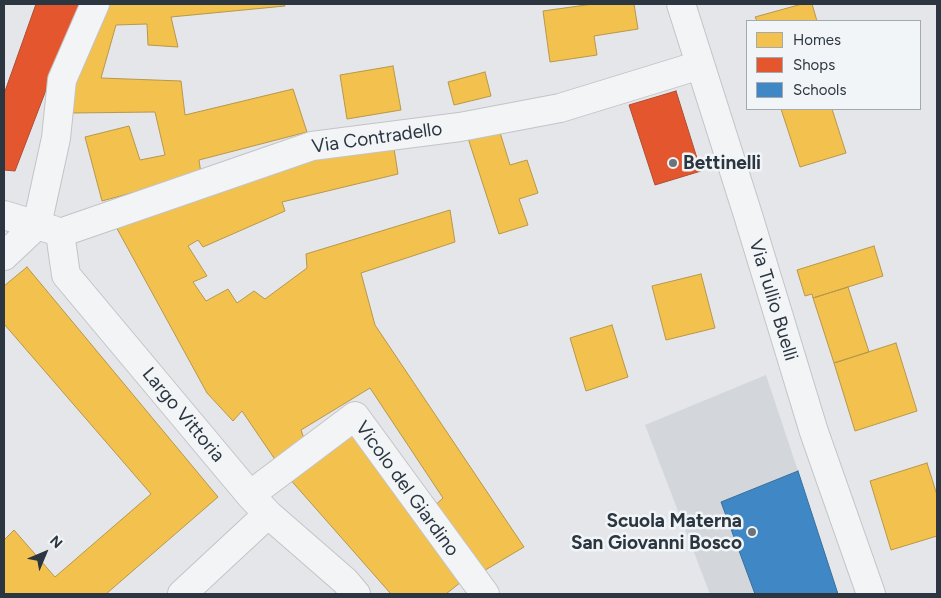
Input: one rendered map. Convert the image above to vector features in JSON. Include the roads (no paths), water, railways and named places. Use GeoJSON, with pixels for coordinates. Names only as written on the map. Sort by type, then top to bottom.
{"type":"FeatureCollection","features":[{"type":"Feature","properties":{"kind":"street"},"geometry":{"type":"LineString","coordinates":[[48,229],[62,80],[95,4]]}},
{"type":"Feature","properties":{"kind":"street","name":"Via Tullio Buelli"},"geometry":{"type":"LineString","coordinates":[[681,4],[814,432],[871,594]]}},
{"type":"Feature","properties":{"kind":"street","name":"Via Contradello"},"geometry":{"type":"LineString","coordinates":[[48,229],[312,146],[460,127],[560,108],[700,65]]}},
{"type":"Feature","properties":{"kind":"street"},"geometry":{"type":"LineString","coordinates":[[4,215],[48,229]]}},
{"type":"Feature","properties":{"kind":"street"},"geometry":{"type":"LineString","coordinates":[[4,256],[48,229]]}},
{"type":"Feature","properties":{"kind":"street","name":"Largo Vittoria"},"geometry":{"type":"LineString","coordinates":[[48,229],[66,275],[259,505],[356,594]]}},
{"type":"Feature","properties":{"kind":"street","name":"Vicolo del Giardino"},"geometry":{"type":"LineString","coordinates":[[259,505],[354,416],[485,594]]}},
{"type":"Feature","properties":{"kind":"street"},"geometry":{"type":"LineString","coordinates":[[187,590],[259,505]]}},
{"type":"Feature","properties":{"kind":"place","name":"Bettinelli"},"geometry":{"type":"Point","coordinates":[673,163]}},
{"type":"Feature","properties":{"kind":"place","name":"Scuola Materna San Giovanni Bosco"},"geometry":{"type":"Point","coordinates":[752,532]}}]}
